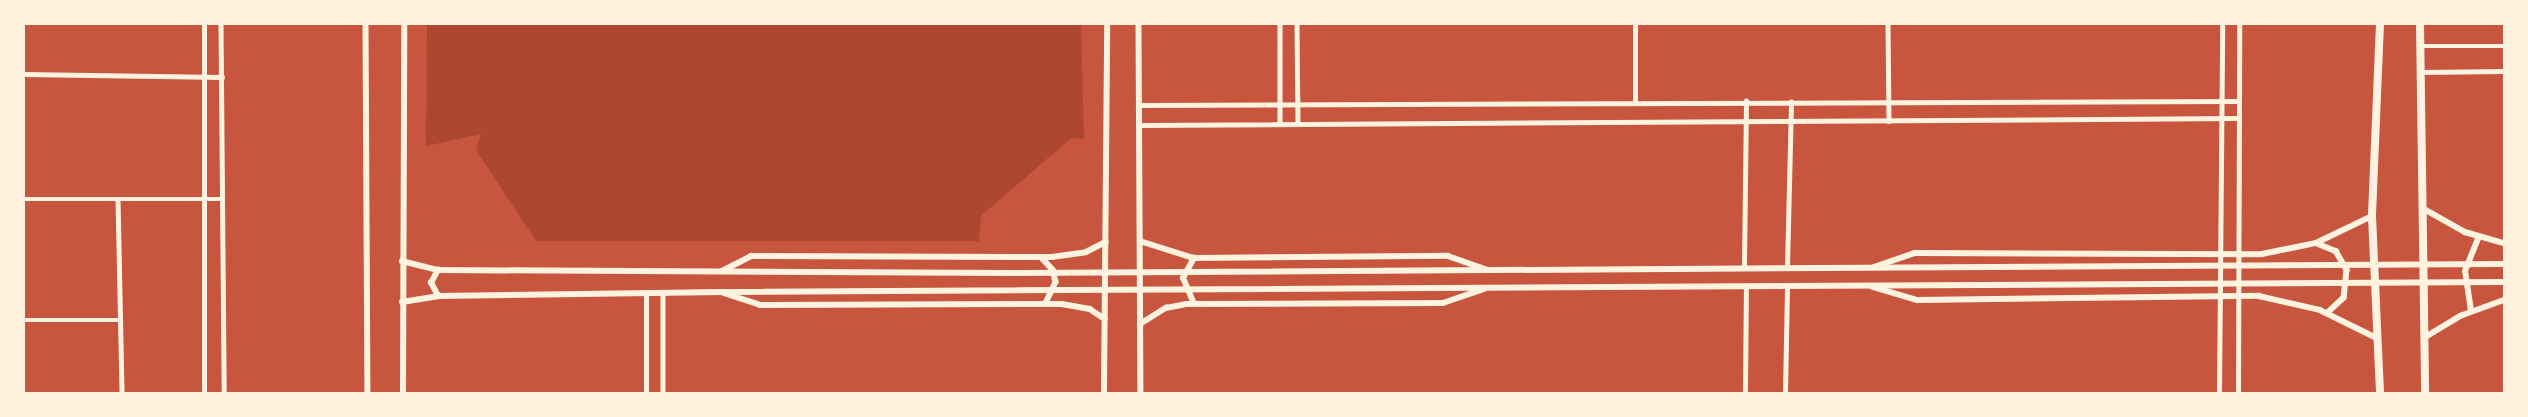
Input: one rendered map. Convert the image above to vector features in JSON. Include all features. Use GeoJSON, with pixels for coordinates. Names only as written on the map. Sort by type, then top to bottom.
{"type":"FeatureCollection","features":[{"type":"Feature","properties":{"kind":"main road"},"geometry":{"type":"LineString","coordinates":[[2380,24],[2372,216],[2380,393]]}},
{"type":"Feature","properties":{"kind":"main road"},"geometry":{"type":"LineString","coordinates":[[2420,24],[2427,336],[2425,393]]}},
{"type":"Feature","properties":{"kind":"street"},"geometry":{"type":"LineString","coordinates":[[204,24],[204,393]]}},
{"type":"Feature","properties":{"kind":"street"},"geometry":{"type":"LineString","coordinates":[[221,24],[224,393]]}},
{"type":"Feature","properties":{"kind":"street"},"geometry":{"type":"LineString","coordinates":[[366,24],[368,393]]}},
{"type":"Feature","properties":{"kind":"street"},"geometry":{"type":"LineString","coordinates":[[403,393],[404,24]]}},
{"type":"Feature","properties":{"kind":"street"},"geometry":{"type":"LineString","coordinates":[[1104,393],[1107,24]]}},
{"type":"Feature","properties":{"kind":"street"},"geometry":{"type":"LineString","coordinates":[[1139,24],[1141,393]]}},
{"type":"Feature","properties":{"kind":"street"},"geometry":{"type":"LineString","coordinates":[[1280,24],[1280,123]]}},
{"type":"Feature","properties":{"kind":"street"},"geometry":{"type":"LineString","coordinates":[[1298,24],[1298,123]]}},
{"type":"Feature","properties":{"kind":"street"},"geometry":{"type":"LineString","coordinates":[[1635,102],[1636,24]]}},
{"type":"Feature","properties":{"kind":"street"},"geometry":{"type":"LineString","coordinates":[[1888,24],[1888,121]]}},
{"type":"Feature","properties":{"kind":"street"},"geometry":{"type":"LineString","coordinates":[[2219,393],[2219,101],[2222,24]]}},
{"type":"Feature","properties":{"kind":"street"},"geometry":{"type":"LineString","coordinates":[[2238,393],[2239,24]]}},
{"type":"Feature","properties":{"kind":"street"},"geometry":{"type":"LineString","coordinates":[[2421,46],[2504,46]]}},
{"type":"Feature","properties":{"kind":"street"},"geometry":{"type":"LineString","coordinates":[[2421,72],[2504,71]]}},
{"type":"Feature","properties":{"kind":"street"},"geometry":{"type":"LineString","coordinates":[[24,74],[222,77]]}},
{"type":"Feature","properties":{"kind":"street"},"geometry":{"type":"LineString","coordinates":[[1139,105],[2238,101]]}},
{"type":"Feature","properties":{"kind":"street"},"geometry":{"type":"LineString","coordinates":[[1744,267],[1746,102]]}},
{"type":"Feature","properties":{"kind":"street"},"geometry":{"type":"LineString","coordinates":[[1787,267],[1791,102]]}},
{"type":"Feature","properties":{"kind":"street"},"geometry":{"type":"LineString","coordinates":[[1139,125],[2238,118]]}},
{"type":"Feature","properties":{"kind":"street"},"geometry":{"type":"LineString","coordinates":[[24,198],[222,199]]}},
{"type":"Feature","properties":{"kind":"street"},"geometry":{"type":"LineString","coordinates":[[118,199],[122,393]]}},
{"type":"Feature","properties":{"kind":"street"},"geometry":{"type":"LineString","coordinates":[[2424,209],[2479,237],[2504,243]]}},
{"type":"Feature","properties":{"kind":"street"},"geometry":{"type":"LineString","coordinates":[[1872,267],[1915,253],[2238,255],[2316,243],[2372,216]]}},
{"type":"Feature","properties":{"kind":"street"},"geometry":{"type":"LineString","coordinates":[[2471,311],[2465,272],[2479,237]]}},
{"type":"Feature","properties":{"kind":"street"},"geometry":{"type":"LineString","coordinates":[[1140,241],[1194,258],[1448,256],[1488,270]]}},
{"type":"Feature","properties":{"kind":"street"},"geometry":{"type":"LineString","coordinates":[[722,271],[751,256],[1042,257],[1075,254],[1106,242]]}},
{"type":"Feature","properties":{"kind":"street"},"geometry":{"type":"LineString","coordinates":[[2316,243],[2336,251],[2347,270],[2344,298],[2328,313]]}},
{"type":"Feature","properties":{"kind":"street"},"geometry":{"type":"LineString","coordinates":[[1042,257],[1055,276],[1055,288],[1046,303]]}},
{"type":"Feature","properties":{"kind":"street"},"geometry":{"type":"LineString","coordinates":[[1194,258],[1183,278],[1194,304]]}},
{"type":"Feature","properties":{"kind":"street"},"geometry":{"type":"LineString","coordinates":[[402,261],[438,270],[722,271],[1488,270],[2504,264]]}},
{"type":"Feature","properties":{"kind":"street"},"geometry":{"type":"LineString","coordinates":[[438,270],[431,283],[438,296]]}},
{"type":"Feature","properties":{"kind":"street"},"geometry":{"type":"LineString","coordinates":[[402,302],[438,296],[722,292],[1746,288],[2188,283],[2504,282]]}},
{"type":"Feature","properties":{"kind":"street"},"geometry":{"type":"LineString","coordinates":[[1872,286],[1916,300],[2239,294],[2280,299],[2328,313],[2377,338]]}},
{"type":"Feature","properties":{"kind":"street"},"geometry":{"type":"LineString","coordinates":[[1785,393],[1787,287]]}},
{"type":"Feature","properties":{"kind":"street"},"geometry":{"type":"LineString","coordinates":[[1140,324],[1166,308],[1194,304],[1443,303],[1472,297],[1485,288]]}},
{"type":"Feature","properties":{"kind":"street"},"geometry":{"type":"LineString","coordinates":[[1745,393],[1746,288]]}},
{"type":"Feature","properties":{"kind":"street"},"geometry":{"type":"LineString","coordinates":[[722,292],[760,305],[1046,303],[1081,306],[1105,319]]}},
{"type":"Feature","properties":{"kind":"street"},"geometry":{"type":"LineString","coordinates":[[663,293],[663,393]]}},
{"type":"Feature","properties":{"kind":"street"},"geometry":{"type":"LineString","coordinates":[[646,294],[646,393]]}},
{"type":"Feature","properties":{"kind":"street"},"geometry":{"type":"LineString","coordinates":[[2427,336],[2471,311],[2504,300]]}},
{"type":"Feature","properties":{"kind":"street"},"geometry":{"type":"LineString","coordinates":[[24,320],[120,320]]}},
{"type":"Feature","properties":{"kind":"shaded area"},"geometry":{"type":"Polygon","coordinates":[[[427,24],[1081,24],[1084,139],[1071,138],[981,216],[979,241],[536,241],[476,150],[481,134],[426,146],[427,24]]]}}]}
